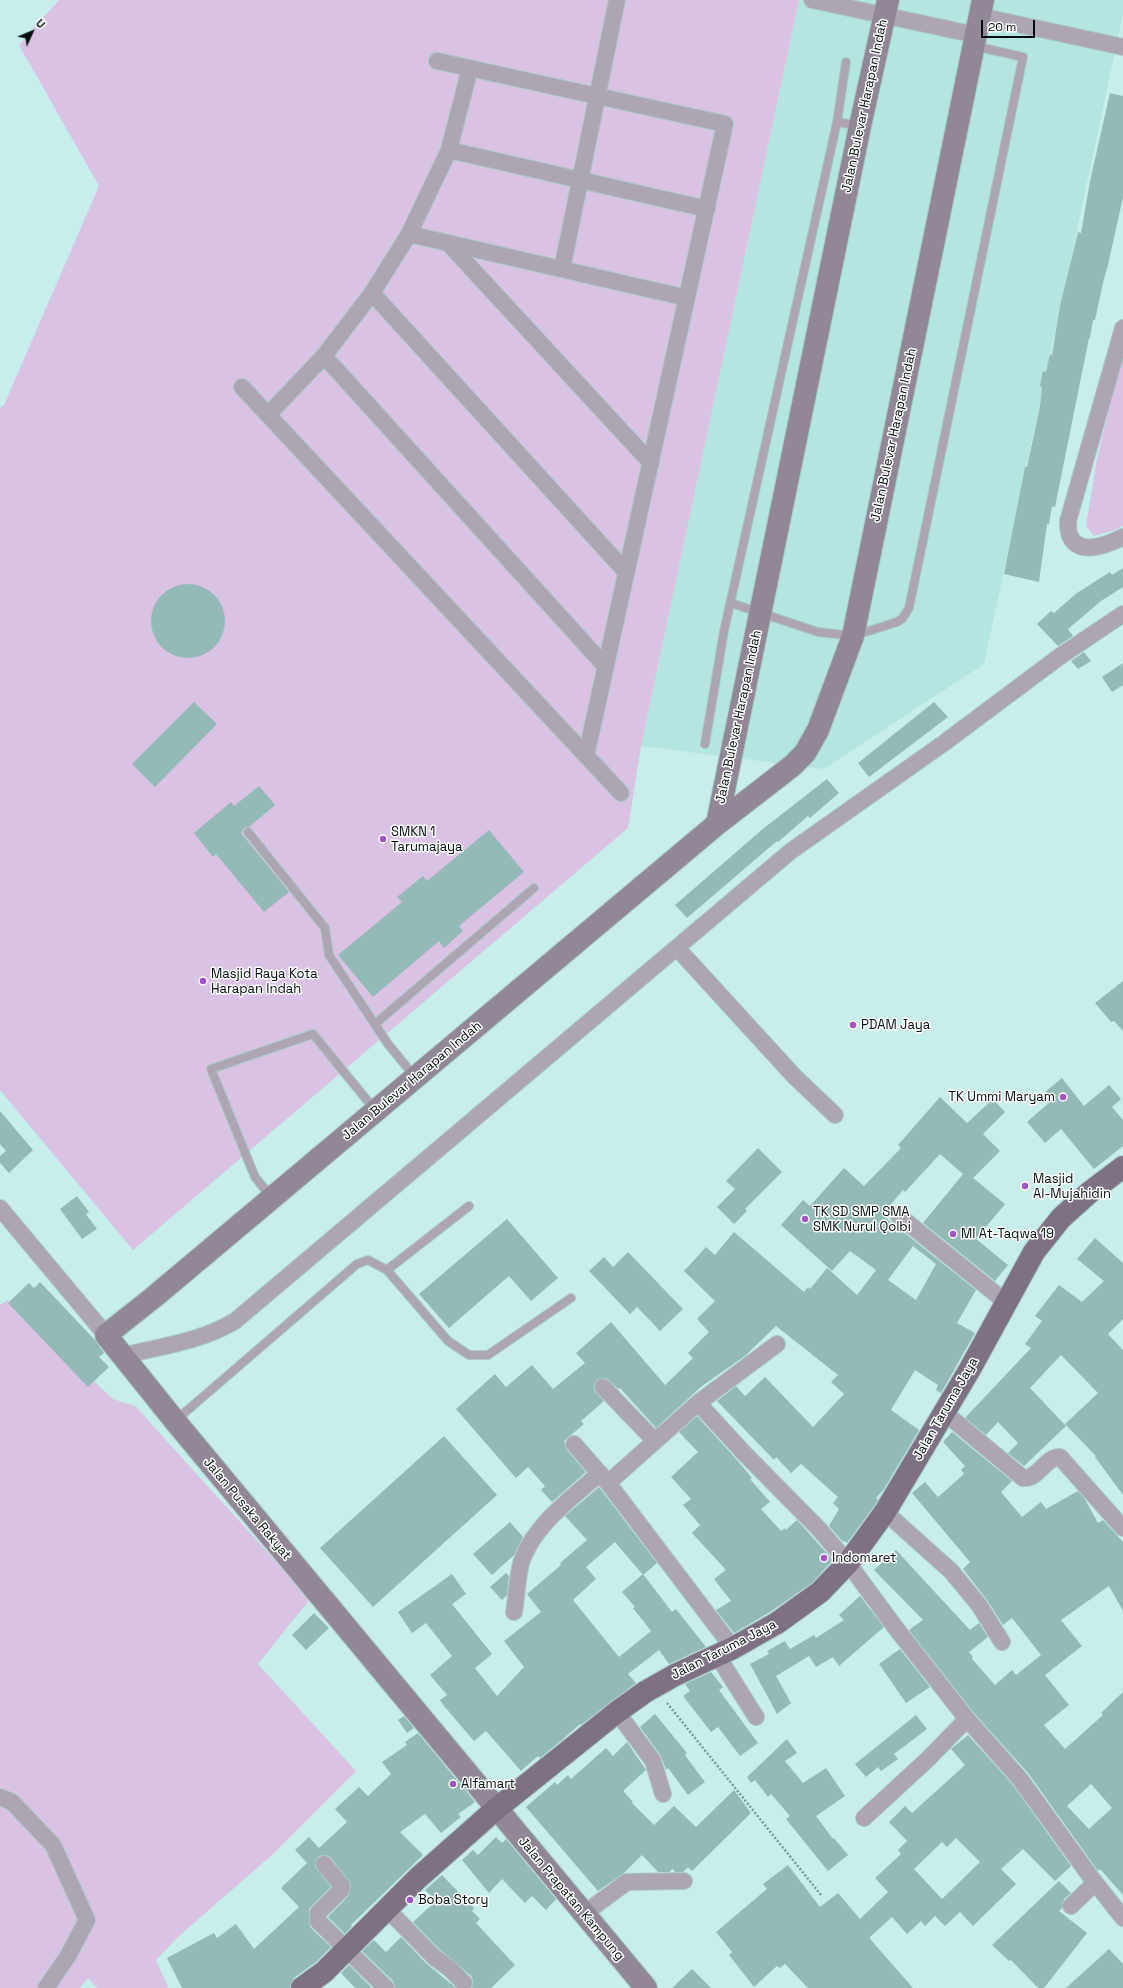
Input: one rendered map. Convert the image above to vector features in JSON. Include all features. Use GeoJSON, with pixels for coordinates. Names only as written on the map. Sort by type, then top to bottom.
{"type":"FeatureCollection","features":[{"type":"Feature","properties":{"kind":"main road","name":"Jalan Taruma Jaya"},"geometry":{"type":"LineString","coordinates":[[302,1988],[324,1972],[418,1878],[496,1809],[617,1712],[654,1686],[725,1652],[777,1623],[820,1592],[848,1563],[885,1512],[945,1413],[1034,1252],[1045,1236],[1080,1200],[1123,1167]]}},
{"type":"Feature","properties":{"kind":"street"},"geometry":{"type":"LineString","coordinates":[[562,269],[617,0]]}},
{"type":"Feature","properties":{"kind":"street"},"geometry":{"type":"LineString","coordinates":[[812,0],[886,8],[1123,47]]}},
{"type":"Feature","properties":{"kind":"street","name":"Jalan Bulevar Harapan Indah"},"geometry":{"type":"LineString","coordinates":[[717,824],[860,126],[886,8]]}},
{"type":"Feature","properties":{"kind":"street","name":"Jalan Bulevar Harapan Indah"},"geometry":{"type":"LineString","coordinates":[[106,1336],[416,1078],[717,824],[792,766],[805,753],[818,730],[853,636],[978,24]]}},
{"type":"Feature","properties":{"kind":"street"},"geometry":{"type":"LineString","coordinates":[[437,61],[725,124],[586,756]]}},
{"type":"Feature","properties":{"kind":"street"},"geometry":{"type":"LineString","coordinates":[[268,415],[324,356],[372,293],[408,234],[449,150],[470,68]]}},
{"type":"Feature","properties":{"kind":"street"},"geometry":{"type":"LineString","coordinates":[[449,150],[707,209]]}},
{"type":"Feature","properties":{"kind":"street"},"geometry":{"type":"LineString","coordinates":[[408,234],[687,298]]}},
{"type":"Feature","properties":{"kind":"street"},"geometry":{"type":"LineString","coordinates":[[448,243],[651,463]]}},
{"type":"Feature","properties":{"kind":"street"},"geometry":{"type":"LineString","coordinates":[[372,293],[626,572]]}},
{"type":"Feature","properties":{"kind":"street"},"geometry":{"type":"LineString","coordinates":[[1123,328],[1068,521],[1070,537],[1077,544],[1088,548],[1105,546],[1123,537]]}},
{"type":"Feature","properties":{"kind":"street"},"geometry":{"type":"LineString","coordinates":[[324,356],[606,667]]}},
{"type":"Feature","properties":{"kind":"street"},"geometry":{"type":"LineString","coordinates":[[242,387],[621,793]]}},
{"type":"Feature","properties":{"kind":"street"},"geometry":{"type":"LineString","coordinates":[[122,1356],[148,1349],[172,1346],[207,1335],[235,1321],[791,851],[944,743],[1059,657],[1123,614]]}},
{"type":"Feature","properties":{"kind":"street"},"geometry":{"type":"LineString","coordinates":[[677,948],[794,1076],[835,1115]]}},
{"type":"Feature","properties":{"kind":"street","name":"Jalan Pusaka Rakyat"},"geometry":{"type":"LineString","coordinates":[[0,1208],[496,1809]]}},
{"type":"Feature","properties":{"kind":"street"},"geometry":{"type":"LineString","coordinates":[[898,1215],[1007,1303]]}},
{"type":"Feature","properties":{"kind":"street"},"geometry":{"type":"LineString","coordinates":[[514,1612],[522,1560],[534,1538],[553,1515],[655,1441],[698,1403],[777,1344]]}},
{"type":"Feature","properties":{"kind":"street"},"geometry":{"type":"LineString","coordinates":[[603,1387],[655,1441]]}},
{"type":"Feature","properties":{"kind":"street"},"geometry":{"type":"LineString","coordinates":[[698,1403],[744,1453],[819,1529],[848,1563],[895,1627],[968,1719],[1020,1779],[1123,1918]]}},
{"type":"Feature","properties":{"kind":"street"},"geometry":{"type":"LineString","coordinates":[[945,1413],[1023,1478],[1031,1477],[1055,1457],[1060,1457],[1123,1528]]}},
{"type":"Feature","properties":{"kind":"street"},"geometry":{"type":"LineString","coordinates":[[574,1444],[604,1478],[725,1652],[756,1717]]}},
{"type":"Feature","properties":{"kind":"street"},"geometry":{"type":"LineString","coordinates":[[885,1512],[951,1571],[979,1605],[1002,1642]]}},
{"type":"Feature","properties":{"kind":"street"},"geometry":{"type":"LineString","coordinates":[[617,1712],[653,1761],[663,1794]]}},
{"type":"Feature","properties":{"kind":"street"},"geometry":{"type":"LineString","coordinates":[[864,1818],[928,1759],[968,1719]]}},
{"type":"Feature","properties":{"kind":"street"},"geometry":{"type":"LineString","coordinates":[[0,1797],[12,1802],[53,1845],[87,1920],[68,1956],[46,1988]]}},
{"type":"Feature","properties":{"kind":"street","name":"Jalan Prapatan Kampung"},"geometry":{"type":"LineString","coordinates":[[496,1809],[585,1913],[646,1988]]}},
{"type":"Feature","properties":{"kind":"street"},"geometry":{"type":"LineString","coordinates":[[324,1864],[342,1886],[341,1890],[318,1913],[318,1921],[386,1988]]}},
{"type":"Feature","properties":{"kind":"street"},"geometry":{"type":"LineString","coordinates":[[585,1913],[627,1882],[684,1881]]}},
{"type":"Feature","properties":{"kind":"street"},"geometry":{"type":"LineString","coordinates":[[1071,1906],[1095,1882]]}},
{"type":"Feature","properties":{"kind":"street"},"geometry":{"type":"LineString","coordinates":[[387,1909],[434,1957],[450,1969],[464,1983]]}},
{"type":"Feature","properties":{"kind":"lane"},"geometry":{"type":"LineString","coordinates":[[731,603],[760,614],[818,632],[853,636],[902,619],[906,614],[911,601],[1024,57],[978,24]]}},
{"type":"Feature","properties":{"kind":"lane"},"geometry":{"type":"LineString","coordinates":[[705,744],[731,603],[837,122],[846,62]]}},
{"type":"Feature","properties":{"kind":"lane"},"geometry":{"type":"LineString","coordinates":[[837,122],[860,126]]}},
{"type":"Feature","properties":{"kind":"lane"},"geometry":{"type":"LineString","coordinates":[[248,832],[325,928],[329,955],[388,1044],[416,1078]]}},
{"type":"Feature","properties":{"kind":"lane"},"geometry":{"type":"LineString","coordinates":[[375,1024],[534,888]]}},
{"type":"Feature","properties":{"kind":"lane"},"geometry":{"type":"LineString","coordinates":[[272,1198],[255,1177],[211,1069],[313,1034],[376,1111]]}},
{"type":"Feature","properties":{"kind":"lane"},"geometry":{"type":"LineString","coordinates":[[387,1270],[469,1206]]}},
{"type":"Feature","properties":{"kind":"lane"},"geometry":{"type":"LineString","coordinates":[[175,1421],[357,1264],[368,1260],[387,1270],[448,1341],[470,1355],[488,1355],[571,1298]]}},
{"type":"Feature","properties":{"kind":"path"},"geometry":{"type":"LineString","coordinates":[[654,1686],[715,1765],[821,1895]]}},
{"type":"Feature","properties":{"kind":"shaded area"},"geometry":{"type":"Polygon","coordinates":[[[59,0],[799,0],[641,746],[628,828],[133,1250],[0,1090],[0,408],[4,405],[99,186],[19,45],[59,0]]]}},
{"type":"Feature","properties":{"kind":"shaded area"},"geometry":{"type":"Polygon","coordinates":[[[799,0],[1123,0],[1123,15],[984,664],[824,769],[641,746],[799,0]]]}},
{"type":"Feature","properties":{"kind":"shaded area"},"geometry":{"type":"Polygon","coordinates":[[[1123,350],[1123,526],[1094,536],[1086,526],[1097,459],[1123,350]]]}},
{"type":"Feature","properties":{"kind":"shaded area"},"geometry":{"type":"Polygon","coordinates":[[[8,1300],[113,1399],[135,1406],[310,1599],[258,1664],[356,1771],[272,1855],[179,1936],[156,1960],[168,1987],[167,1988],[97,1988],[88,1978],[80,1988],[0,1988],[0,1305],[8,1300]]]}},
{"type":"Feature","properties":{"kind":"building"},"geometry":{"type":"Polygon","coordinates":[[[1110,93],[1123,96],[1123,197],[1095,320],[1093,320],[1089,338],[1055,507],[1052,506],[1049,524],[1047,524],[1039,582],[1004,574],[1025,467],[1027,467],[1040,406],[1042,387],[1040,386],[1043,371],[1046,372],[1050,354],[1052,355],[1060,306],[1078,232],[1081,233],[1090,181],[1110,93]]]}},
{"type":"Feature","properties":{"kind":"building"},"geometry":{"type":"Polygon","coordinates":[[[1123,568],[1123,587],[1101,601],[1068,629],[1073,636],[1058,646],[1037,624],[1051,611],[1054,613],[1077,593],[1110,572],[1112,575],[1123,568]]]}},
{"type":"Feature","properties":{"kind":"building"},"geometry":{"type":"Polygon","coordinates":[[[181,584],[195,584],[202,586],[215,594],[223,607],[225,621],[223,635],[215,648],[202,656],[195,658],[181,658],[174,656],[161,648],[153,635],[151,628],[151,614],[153,607],[161,594],[174,586],[181,584]]]}},
{"type":"Feature","properties":{"kind":"building"},"geometry":{"type":"Polygon","coordinates":[[[1084,652],[1091,661],[1078,669],[1071,661],[1084,652]]]}},
{"type":"Feature","properties":{"kind":"building"},"geometry":{"type":"Polygon","coordinates":[[[1123,663],[1123,685],[1112,692],[1102,677],[1123,663]]]}},
{"type":"Feature","properties":{"kind":"building"},"geometry":{"type":"Polygon","coordinates":[[[194,702],[217,724],[155,787],[132,764],[194,702]]]}},
{"type":"Feature","properties":{"kind":"building"},"geometry":{"type":"Polygon","coordinates":[[[934,702],[948,717],[869,777],[858,763],[934,702]]]}},
{"type":"Feature","properties":{"kind":"building"},"geometry":{"type":"Polygon","coordinates":[[[827,779],[839,793],[810,818],[808,816],[778,842],[777,841],[687,918],[675,905],[764,828],[827,779]]]}},
{"type":"Feature","properties":{"kind":"building"},"geometry":{"type":"Polygon","coordinates":[[[259,786],[275,805],[249,827],[244,828],[241,833],[289,892],[264,912],[216,854],[213,857],[194,833],[231,802],[234,806],[259,786]]]}},
{"type":"Feature","properties":{"kind":"building"},"geometry":{"type":"Polygon","coordinates":[[[489,830],[524,872],[459,926],[463,931],[444,948],[439,941],[373,997],[338,955],[402,902],[397,897],[423,876],[427,881],[489,830]]]}},
{"type":"Feature","properties":{"kind":"building"},"geometry":{"type":"Polygon","coordinates":[[[1123,981],[1123,1031],[1114,1021],[1111,1022],[1095,1003],[1123,981]]]}},
{"type":"Feature","properties":{"kind":"building"},"geometry":{"type":"Polygon","coordinates":[[[1062,1078],[1084,1106],[1109,1085],[1121,1099],[1112,1107],[1123,1120],[1123,1146],[1094,1169],[1061,1129],[1045,1143],[1027,1122],[1051,1101],[1045,1092],[1062,1078]]]}},
{"type":"Feature","properties":{"kind":"building"},"geometry":{"type":"Polygon","coordinates":[[[940,1097],[967,1123],[993,1099],[1005,1112],[983,1134],[1000,1151],[973,1178],[1005,1204],[976,1239],[1008,1265],[995,1281],[923,1223],[963,1174],[940,1154],[905,1192],[903,1190],[882,1215],[976,1290],[957,1323],[975,1333],[941,1393],[936,1390],[938,1385],[915,1370],[891,1410],[919,1430],[884,1489],[876,1498],[878,1500],[875,1505],[847,1543],[844,1541],[843,1542],[829,1526],[839,1509],[833,1503],[838,1497],[801,1464],[791,1473],[776,1457],[774,1460],[717,1401],[736,1386],[745,1396],[765,1377],[813,1427],[844,1394],[831,1382],[838,1375],[776,1326],[745,1356],[702,1386],[656,1428],[620,1388],[618,1389],[606,1378],[597,1380],[594,1385],[594,1390],[604,1401],[581,1421],[584,1424],[564,1441],[567,1450],[586,1472],[552,1502],[541,1490],[545,1486],[528,1467],[516,1478],[456,1409],[495,1374],[506,1387],[532,1365],[553,1389],[585,1363],[576,1353],[611,1322],[665,1385],[693,1358],[688,1353],[709,1332],[697,1319],[715,1301],[684,1271],[706,1247],[715,1255],[734,1232],[804,1292],[808,1287],[810,1289],[827,1268],[857,1295],[876,1270],[850,1251],[832,1271],[781,1225],[803,1200],[810,1206],[844,1168],[864,1186],[901,1148],[898,1145],[940,1097]],[[913,1246],[888,1280],[916,1300],[936,1264],[913,1246]]]}},
{"type":"Feature","properties":{"kind":"building"},"geometry":{"type":"Polygon","coordinates":[[[0,1111],[33,1150],[9,1173],[0,1163],[0,1156],[6,1151],[0,1144],[0,1111]]]}},
{"type":"Feature","properties":{"kind":"building"},"geometry":{"type":"Polygon","coordinates":[[[758,1148],[782,1172],[745,1209],[747,1211],[734,1224],[717,1207],[735,1189],[726,1181],[758,1148]]]}},
{"type":"Feature","properties":{"kind":"building"},"geometry":{"type":"Polygon","coordinates":[[[77,1196],[89,1212],[86,1214],[97,1229],[82,1239],[60,1209],[77,1196]]]}},
{"type":"Feature","properties":{"kind":"building"},"geometry":{"type":"Polygon","coordinates":[[[507,1219],[558,1278],[531,1301],[509,1276],[449,1328],[419,1294],[507,1219]]]}},
{"type":"Feature","properties":{"kind":"building"},"geometry":{"type":"Polygon","coordinates":[[[1095,1238],[1123,1263],[1123,1319],[1108,1334],[1123,1350],[1123,1495],[1095,1457],[1096,1456],[1065,1424],[1098,1393],[1061,1355],[1030,1388],[1066,1426],[1024,1466],[1008,1453],[1018,1443],[998,1422],[986,1435],[965,1418],[1031,1348],[1025,1344],[1042,1321],[1035,1316],[1059,1285],[1082,1302],[1104,1281],[1077,1259],[1095,1238]]]}},
{"type":"Feature","properties":{"kind":"building"},"geometry":{"type":"Polygon","coordinates":[[[628,1252],[683,1309],[660,1331],[637,1307],[630,1314],[589,1271],[604,1257],[613,1267],[628,1252]]]}},
{"type":"Feature","properties":{"kind":"building"},"geometry":{"type":"Polygon","coordinates":[[[40,1282],[95,1340],[104,1353],[99,1357],[109,1367],[88,1387],[8,1303],[29,1283],[34,1288],[40,1282]]]}},
{"type":"Feature","properties":{"kind":"building"},"geometry":{"type":"Polygon","coordinates":[[[697,1416],[738,1461],[752,1478],[750,1479],[770,1502],[761,1509],[781,1531],[785,1528],[786,1530],[797,1520],[833,1560],[812,1583],[770,1612],[734,1633],[716,1610],[731,1601],[714,1579],[726,1570],[692,1533],[700,1525],[683,1505],[691,1499],[671,1477],[698,1452],[679,1432],[697,1416]]]}},
{"type":"Feature","properties":{"kind":"building"},"geometry":{"type":"Polygon","coordinates":[[[952,1432],[1012,1481],[1001,1492],[1022,1517],[1041,1502],[1046,1509],[1078,1491],[1085,1499],[1098,1523],[1103,1520],[1123,1542],[1123,1611],[1109,1586],[1061,1620],[1082,1646],[1045,1675],[1069,1705],[1044,1725],[1065,1749],[1103,1715],[1101,1713],[1123,1692],[1123,1895],[1100,1869],[1098,1871],[1028,1773],[974,1713],[909,1630],[923,1620],[874,1570],[896,1550],[970,1630],[979,1623],[988,1637],[969,1652],[973,1657],[972,1659],[995,1685],[1012,1670],[1016,1675],[1041,1655],[1012,1618],[1003,1625],[987,1600],[963,1569],[970,1562],[912,1493],[925,1482],[938,1497],[964,1474],[961,1470],[965,1466],[943,1442],[952,1432]],[[1091,1784],[1067,1806],[1089,1829],[1112,1808],[1091,1784]]]}},
{"type":"Feature","properties":{"kind":"building"},"geometry":{"type":"Polygon","coordinates":[[[444,1436],[497,1495],[373,1607],[320,1548],[444,1436]]]}},
{"type":"Feature","properties":{"kind":"building"},"geometry":{"type":"Polygon","coordinates":[[[599,1487],[657,1563],[643,1575],[672,1612],[676,1609],[706,1647],[669,1664],[659,1650],[628,1674],[636,1683],[581,1725],[580,1724],[540,1758],[538,1756],[521,1771],[486,1731],[474,1741],[444,1706],[440,1700],[447,1695],[430,1675],[452,1656],[426,1623],[412,1633],[398,1612],[452,1574],[466,1594],[452,1604],[492,1654],[475,1668],[497,1696],[524,1667],[504,1641],[541,1612],[527,1594],[587,1540],[565,1516],[599,1487]],[[615,1542],[586,1567],[596,1579],[573,1600],[619,1657],[651,1631],[633,1608],[635,1607],[622,1592],[643,1574],[615,1542]]]}},
{"type":"Feature","properties":{"kind":"building"},"geometry":{"type":"Polygon","coordinates":[[[510,1522],[523,1537],[514,1555],[492,1575],[473,1554],[510,1522]]]}},
{"type":"Feature","properties":{"kind":"building"},"geometry":{"type":"Polygon","coordinates":[[[506,1573],[509,1576],[507,1595],[502,1600],[490,1587],[506,1573]]]}},
{"type":"Feature","properties":{"kind":"building"},"geometry":{"type":"Polygon","coordinates":[[[860,1596],[884,1627],[839,1666],[833,1657],[816,1667],[809,1656],[776,1676],[791,1703],[777,1714],[750,1664],[769,1654],[767,1651],[785,1641],[790,1649],[814,1635],[816,1638],[844,1620],[839,1615],[860,1596]]]}},
{"type":"Feature","properties":{"kind":"building"},"geometry":{"type":"Polygon","coordinates":[[[314,1613],[329,1628],[306,1650],[292,1635],[314,1613]]]}},
{"type":"Feature","properties":{"kind":"building"},"geometry":{"type":"Polygon","coordinates":[[[900,1649],[930,1687],[906,1703],[879,1664],[900,1649]]]}},
{"type":"Feature","properties":{"kind":"building"},"geometry":{"type":"Polygon","coordinates":[[[711,1672],[723,1687],[719,1690],[758,1743],[740,1756],[718,1727],[711,1732],[683,1696],[690,1691],[685,1684],[711,1672]]]}},
{"type":"Feature","properties":{"kind":"building"},"geometry":{"type":"Polygon","coordinates":[[[655,1714],[687,1753],[685,1755],[705,1782],[688,1795],[668,1768],[666,1770],[661,1756],[640,1727],[655,1714]]]}},
{"type":"Feature","properties":{"kind":"building"},"geometry":{"type":"Polygon","coordinates":[[[916,1715],[927,1729],[894,1754],[898,1759],[881,1771],[878,1767],[866,1777],[855,1764],[916,1715]]]}},
{"type":"Feature","properties":{"kind":"building"},"geometry":{"type":"Polygon","coordinates":[[[404,1716],[414,1728],[407,1733],[398,1720],[404,1716]]]}},
{"type":"Feature","properties":{"kind":"building"},"geometry":{"type":"Polygon","coordinates":[[[418,1733],[475,1802],[458,1814],[461,1817],[441,1833],[425,1814],[400,1832],[423,1855],[351,1925],[352,1926],[345,1934],[328,1917],[348,1896],[351,1884],[331,1858],[323,1855],[318,1857],[315,1866],[331,1887],[309,1909],[309,1921],[311,1928],[331,1947],[316,1962],[294,1978],[290,1988],[182,1988],[167,1958],[214,1933],[217,1938],[236,1924],[254,1949],[299,1907],[281,1888],[307,1863],[295,1850],[309,1837],[319,1848],[347,1822],[335,1809],[359,1787],[368,1796],[391,1774],[382,1762],[407,1745],[405,1742],[418,1733]]]}},
{"type":"Feature","properties":{"kind":"building"},"geometry":{"type":"Polygon","coordinates":[[[968,1735],[1013,1785],[1071,1866],[1055,1881],[1023,1849],[1001,1869],[1016,1884],[973,1926],[960,1912],[945,1926],[935,1916],[925,1926],[921,1921],[907,1934],[892,1917],[870,1937],[913,1988],[808,1988],[785,1964],[780,1968],[777,1966],[754,1987],[729,1955],[732,1952],[716,1932],[767,1889],[763,1884],[788,1865],[820,1907],[838,1893],[860,1919],[888,1892],[875,1878],[901,1854],[898,1850],[907,1841],[889,1822],[905,1806],[912,1813],[965,1765],[951,1749],[968,1735]],[[956,1838],[947,1847],[942,1842],[914,1869],[942,1899],[980,1862],[956,1838]]]}},
{"type":"Feature","properties":{"kind":"building"},"geometry":{"type":"Polygon","coordinates":[[[787,1739],[797,1753],[785,1761],[803,1783],[826,1768],[845,1796],[816,1816],[833,1839],[834,1838],[848,1855],[828,1871],[786,1819],[790,1816],[771,1794],[768,1797],[755,1780],[751,1783],[747,1777],[787,1739]]]}},
{"type":"Feature","properties":{"kind":"building"},"geometry":{"type":"Polygon","coordinates":[[[627,1742],[646,1770],[624,1790],[624,1792],[633,1802],[632,1803],[654,1825],[674,1806],[696,1827],[734,1790],[751,1813],[692,1871],[688,1867],[683,1872],[675,1872],[673,1869],[669,1872],[658,1872],[642,1855],[623,1874],[598,1891],[526,1807],[555,1782],[557,1785],[568,1775],[571,1779],[606,1748],[613,1756],[627,1742]]]}},
{"type":"Feature","properties":{"kind":"building"},"geometry":{"type":"Polygon","coordinates":[[[496,1837],[502,1843],[506,1839],[556,1899],[546,1910],[532,1896],[525,1903],[502,1879],[489,1893],[462,1860],[473,1850],[478,1855],[496,1837]]]}},
{"type":"Feature","properties":{"kind":"building"},"geometry":{"type":"Polygon","coordinates":[[[442,1875],[474,1908],[472,1911],[480,1919],[476,1923],[515,1965],[491,1988],[472,1988],[473,1981],[471,1976],[440,1950],[413,1922],[436,1901],[425,1890],[442,1875]]]}},
{"type":"Feature","properties":{"kind":"building"},"geometry":{"type":"Polygon","coordinates":[[[1059,1881],[1071,1893],[1064,1899],[1062,1908],[1059,1911],[1087,1933],[1044,1988],[1038,1988],[1011,1960],[1009,1961],[992,1945],[1059,1881]]]}},
{"type":"Feature","properties":{"kind":"building"},"geometry":{"type":"Polygon","coordinates":[[[401,1937],[427,1964],[456,1988],[395,1988],[393,1981],[362,1951],[374,1940],[386,1952],[401,1937]]]}},
{"type":"Feature","properties":{"kind":"building"},"geometry":{"type":"Polygon","coordinates":[[[1109,1949],[1123,1964],[1123,1988],[1066,1988],[1109,1949]]]}},
{"type":"Feature","properties":{"kind":"building"},"geometry":{"type":"Polygon","coordinates":[[[349,1965],[372,1988],[355,1988],[341,1973],[349,1965]]]}},
{"type":"Feature","properties":{"kind":"building"},"geometry":{"type":"Polygon","coordinates":[[[692,1969],[711,1988],[672,1988],[692,1969]]]}},
{"type":"Feature","properties":{"kind":"place","name":"SMKN 1 Tarumajaya"},"geometry":{"type":"Point","coordinates":[383,839]}},
{"type":"Feature","properties":{"kind":"place","name":"Masjid Raya Kota Harapan Indah"},"geometry":{"type":"Point","coordinates":[203,981]}},
{"type":"Feature","properties":{"kind":"place","name":"PDAM Jaya"},"geometry":{"type":"Point","coordinates":[853,1025]}},
{"type":"Feature","properties":{"kind":"place","name":"TK Ummi Maryam"},"geometry":{"type":"Point","coordinates":[1063,1097]}},
{"type":"Feature","properties":{"kind":"place","name":"Masjid Al-Mujahidin"},"geometry":{"type":"Point","coordinates":[1025,1186]}},
{"type":"Feature","properties":{"kind":"place","name":"TK SD SMP SMA SMK Nurul Qolbi"},"geometry":{"type":"Point","coordinates":[805,1219]}},
{"type":"Feature","properties":{"kind":"place","name":"MI At-Taqwa 19"},"geometry":{"type":"Point","coordinates":[953,1234]}},
{"type":"Feature","properties":{"kind":"place","name":"Indomaret"},"geometry":{"type":"Point","coordinates":[824,1558]}},
{"type":"Feature","properties":{"kind":"place","name":"Alfamart"},"geometry":{"type":"Point","coordinates":[453,1784]}},
{"type":"Feature","properties":{"kind":"place","name":"Boba Story"},"geometry":{"type":"Point","coordinates":[410,1900]}}]}
